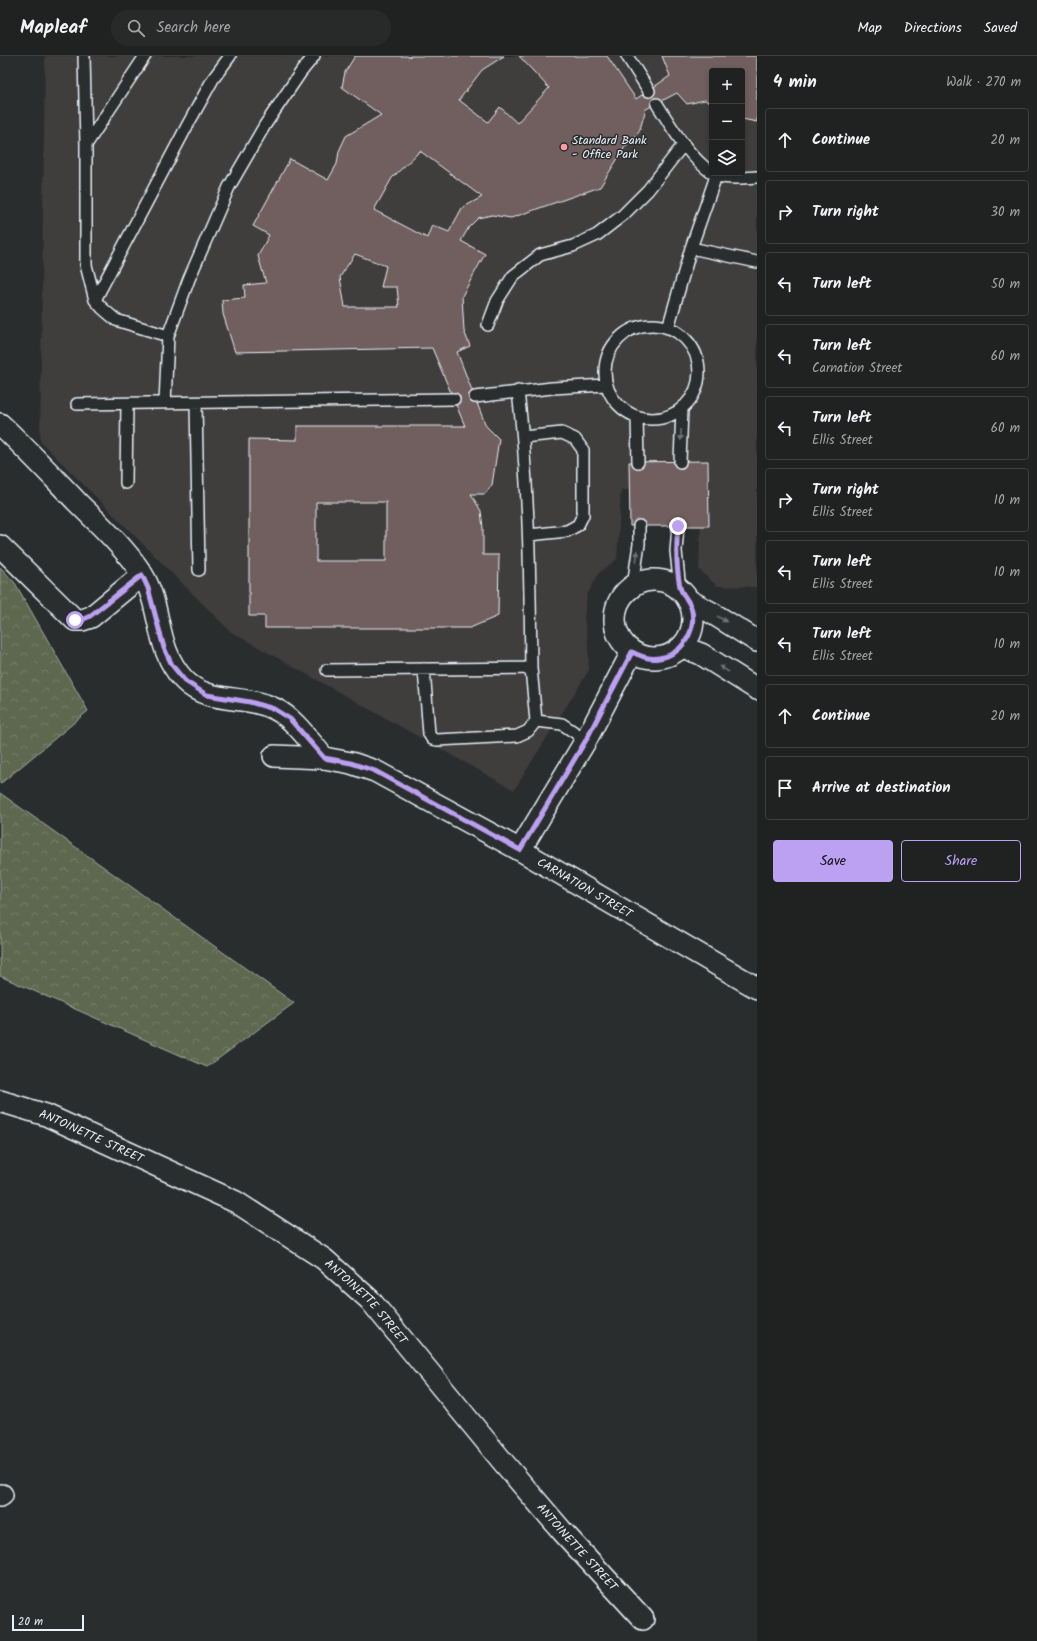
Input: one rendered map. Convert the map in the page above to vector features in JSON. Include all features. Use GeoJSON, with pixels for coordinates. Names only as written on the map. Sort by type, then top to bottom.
{"type":"FeatureCollection","features":[{"type":"Feature","properties":{"kind":"street"},"geometry":{"type":"LineString","coordinates":[[0,424],[122,547],[142,575],[148,588],[164,648],[172,665],[185,681],[207,695],[250,702],[274,709],[290,719],[324,758]]}},
{"type":"Feature","properties":{"kind":"street"},"geometry":{"type":"LineString","coordinates":[[0,546],[75,620],[82,620],[90,616],[142,575]]}},
{"type":"Feature","properties":{"kind":"street"},"geometry":{"type":"LineString","coordinates":[[684,595],[692,609],[692,629],[688,639],[682,647],[671,655],[658,659],[645,658],[632,652],[622,644],[616,632],[614,619],[616,606],[623,594],[633,586],[645,581],[657,580],[669,583],[684,595],[757,641]]}},
{"type":"Feature","properties":{"kind":"street"},"geometry":{"type":"LineString","coordinates":[[682,647],[701,654],[757,689]]}},
{"type":"Feature","properties":{"kind":"street"},"geometry":{"type":"LineString","coordinates":[[520,850],[586,740],[632,652]]}},
{"type":"Feature","properties":{"kind":"street","name":"CARNATION STREET"},"geometry":{"type":"LineString","coordinates":[[274,756],[324,758],[351,763],[375,771],[520,850],[757,988]]}},
{"type":"Feature","properties":{"kind":"street","name":"ANTOINETTE STREET"},"geometry":{"type":"LineString","coordinates":[[0,1101],[46,1115],[236,1202],[324,1259],[370,1300],[513,1474],[562,1531],[643,1619]]}},
{"type":"Feature","properties":{"kind":"lane"},"geometry":{"type":"LineString","coordinates":[[84,56],[86,265],[95,300],[116,320],[168,336]]}},
{"type":"Feature","properties":{"kind":"lane"},"geometry":{"type":"LineString","coordinates":[[86,145],[145,56]]}},
{"type":"Feature","properties":{"kind":"lane"},"geometry":{"type":"LineString","coordinates":[[95,300],[213,79],[230,56]]}},
{"type":"Feature","properties":{"kind":"lane"},"geometry":{"type":"LineString","coordinates":[[165,403],[165,364],[168,336],[189,279],[229,187],[265,125],[301,72],[314,56]]}},
{"type":"Feature","properties":{"kind":"lane"},"geometry":{"type":"LineString","coordinates":[[627,56],[649,91]]}},
{"type":"Feature","properties":{"kind":"lane"},"geometry":{"type":"LineString","coordinates":[[657,104],[683,145],[700,164],[709,170]]}},
{"type":"Feature","properties":{"kind":"lane"},"geometry":{"type":"LineString","coordinates":[[488,325],[497,301],[514,276],[540,255],[573,246],[597,235],[623,215],[648,190],[683,145]]}},
{"type":"Feature","properties":{"kind":"lane"},"geometry":{"type":"LineString","coordinates":[[668,328],[713,176]]}},
{"type":"Feature","properties":{"kind":"lane"},"geometry":{"type":"LineString","coordinates":[[728,176],[741,178],[757,177]]}},
{"type":"Feature","properties":{"kind":"lane"},"geometry":{"type":"LineString","coordinates":[[691,248],[757,262]]}},
{"type":"Feature","properties":{"kind":"lane"},"geometry":{"type":"LineString","coordinates":[[654,325],[668,328],[681,335],[691,345],[697,358],[700,372],[697,386],[691,398],[682,409],[668,416],[653,420],[638,417],[624,410],[613,398],[606,385],[605,370],[608,356],[615,343],[626,333],[639,327],[654,325]]}},
{"type":"Feature","properties":{"kind":"lane"},"geometry":{"type":"LineString","coordinates":[[475,397],[518,391],[606,385]]}},
{"type":"Feature","properties":{"kind":"lane"},"geometry":{"type":"LineString","coordinates":[[424,669],[428,734],[432,739],[438,740],[517,736],[528,731],[536,721],[531,668],[529,535],[523,437],[518,391]]}},
{"type":"Feature","properties":{"kind":"lane"},"geometry":{"type":"LineString","coordinates":[[77,404],[454,399]]}},
{"type":"Feature","properties":{"kind":"lane"},"geometry":{"type":"LineString","coordinates":[[196,403],[200,570]]}},
{"type":"Feature","properties":{"kind":"lane"},"geometry":{"type":"LineString","coordinates":[[126,484],[127,404]]}},
{"type":"Feature","properties":{"kind":"lane"},"geometry":{"type":"LineString","coordinates":[[680,462],[682,409]]}},
{"type":"Feature","properties":{"kind":"lane"},"geometry":{"type":"LineString","coordinates":[[638,417],[638,462]]}},
{"type":"Feature","properties":{"kind":"lane"},"geometry":{"type":"LineString","coordinates":[[523,437],[562,433],[575,439],[583,450],[583,515],[578,525],[567,531],[529,535]]}},
{"type":"Feature","properties":{"kind":"lane"},"geometry":{"type":"LineString","coordinates":[[633,586],[639,544],[639,526]]}},
{"type":"Feature","properties":{"kind":"lane"},"geometry":{"type":"LineString","coordinates":[[678,526],[676,551],[684,595]]}},
{"type":"Feature","properties":{"kind":"lane"},"geometry":{"type":"LineString","coordinates":[[327,670],[531,668]]}},
{"type":"Feature","properties":{"kind":"lane"},"geometry":{"type":"LineString","coordinates":[[536,721],[562,724],[586,740]]}},
{"type":"Feature","properties":{"kind":"shaded area"},"geometry":{"type":"Polygon","coordinates":[[[45,56],[757,56],[757,587],[717,586],[699,570],[702,489],[621,490],[617,559],[599,573],[587,595],[584,618],[588,642],[589,670],[514,790],[231,632],[40,441],[45,56]]]}},
{"type":"Feature","properties":{"kind":"green space"},"geometry":{"type":"Polygon","coordinates":[[[0,567],[15,583],[88,711],[0,784],[0,567]]]}},
{"type":"Feature","properties":{"kind":"green space"},"geometry":{"type":"Polygon","coordinates":[[[0,793],[294,1003],[207,1067],[0,976],[0,793]]]}},
{"type":"Feature","properties":{"kind":"building"},"geometry":{"type":"Polygon","coordinates":[[[355,56],[504,56],[482,70],[459,100],[488,122],[500,107],[517,123],[549,88],[519,56],[607,56],[636,99],[670,76],[662,56],[757,56],[757,122],[745,120],[745,68],[709,68],[709,102],[705,100],[687,104],[677,93],[646,109],[639,132],[625,147],[600,187],[511,218],[492,215],[478,218],[469,227],[461,241],[485,254],[462,296],[464,331],[470,346],[457,352],[486,426],[499,439],[492,485],[485,494],[471,494],[481,511],[483,528],[483,555],[499,555],[498,616],[470,628],[265,628],[265,616],[249,616],[249,439],[297,440],[297,426],[465,426],[432,348],[235,352],[223,314],[222,300],[245,298],[244,285],[266,283],[258,256],[269,235],[253,226],[290,159],[328,180],[337,164],[339,151],[346,136],[381,115],[342,87],[345,72],[355,56]],[[420,151],[392,178],[374,210],[427,238],[432,225],[449,232],[462,208],[482,197],[420,151]],[[355,254],[340,277],[345,307],[399,307],[397,287],[381,287],[386,266],[355,254]],[[316,502],[316,561],[386,561],[386,502],[316,502]]]}},
{"type":"Feature","properties":{"kind":"building"},"geometry":{"type":"Polygon","coordinates":[[[708,461],[709,526],[630,526],[629,462],[708,461]]]}},
{"type":"Feature","properties":{"kind":"place","name":"Standard Bank - Office Park"},"geometry":{"type":"Point","coordinates":[564,147]}},
{"type":"Feature","properties":{"kind":"route"},"geometry":{"type":"LineString","coordinates":[[75,620],[82,620],[90,616],[142,575],[148,588],[164,648],[172,665],[185,681],[207,695],[250,702],[274,709],[290,719],[324,758],[351,763],[375,771],[520,850],[586,740],[632,652],[645,658],[658,659],[671,655],[682,647],[688,639],[692,629],[693,619],[692,609],[688,600],[680,590],[676,551],[678,526]]}}]}
